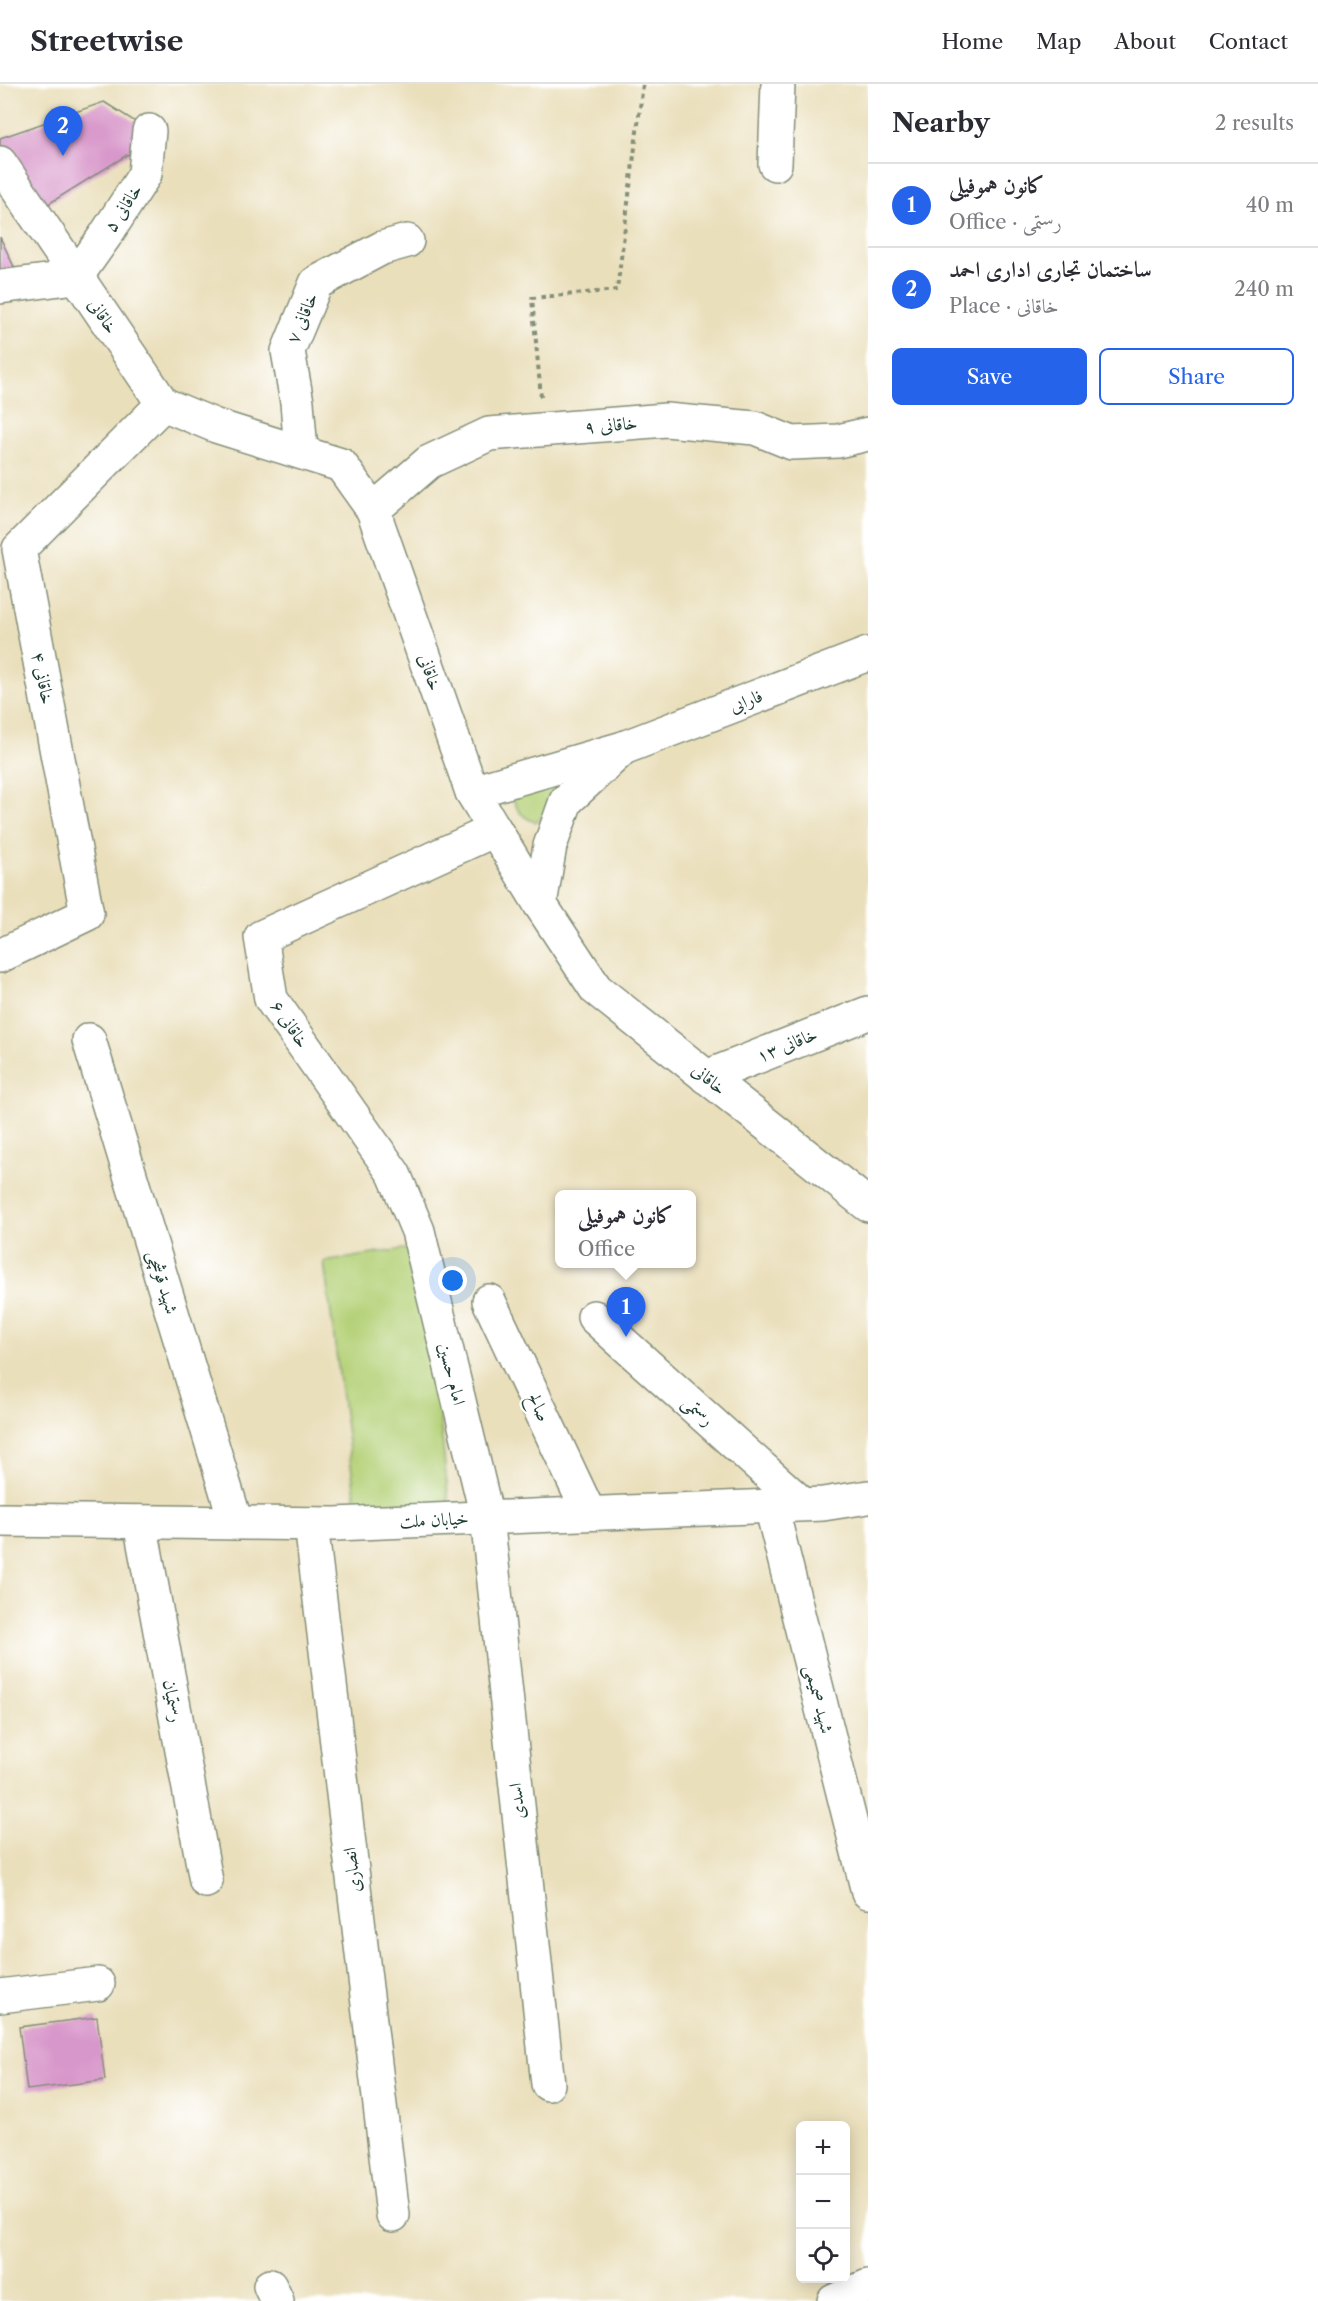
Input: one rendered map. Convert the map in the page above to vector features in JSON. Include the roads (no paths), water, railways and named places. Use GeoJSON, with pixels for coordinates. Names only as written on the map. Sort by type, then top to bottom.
{"type":"FeatureCollection","features":[{"type":"Feature","properties":{"kind":"street"},"geometry":{"type":"LineString","coordinates":[[775,164],[778,84]]}},
{"type":"Feature","properties":{"kind":"street","name":"خاقانی ۵"},"geometry":{"type":"LineString","coordinates":[[76,277],[145,174],[149,131]]}},
{"type":"Feature","properties":{"kind":"street","name":"خاقانی"},"geometry":{"type":"LineString","coordinates":[[0,163],[163,404],[216,426],[341,465],[373,510],[472,792],[540,904],[596,989],[868,1205]]}},
{"type":"Feature","properties":{"kind":"street","name":"خاقانی ۷"},"geometry":{"type":"LineString","coordinates":[[301,452],[297,402],[288,351],[316,283],[382,248],[407,241]]}},
{"type":"Feature","properties":{"kind":"street"},"geometry":{"type":"LineString","coordinates":[[0,287],[76,277]]}},
{"type":"Feature","properties":{"kind":"street","name":"خاقانی ۴"},"geometry":{"type":"LineString","coordinates":[[0,956],[87,914],[10,551],[163,404]]}},
{"type":"Feature","properties":{"kind":"street","name":"خاقانی ٩"},"geometry":{"type":"LineString","coordinates":[[373,510],[429,462],[489,434],[666,420],[755,428],[792,443],[838,441],[868,434]]}},
{"type":"Feature","properties":{"kind":"street","name":"فارابی"},"geometry":{"type":"LineString","coordinates":[[472,792],[623,748],[868,654]]}},
{"type":"Feature","properties":{"kind":"street","name":"فارابی"},"geometry":{"type":"LineString","coordinates":[[540,904],[550,846],[566,801],[623,748]]}},
{"type":"Feature","properties":{"kind":"street","name":"خاقانی ۶"},"geometry":{"type":"LineString","coordinates":[[418,1231],[394,1174],[271,999],[261,937],[495,830]]}},
{"type":"Feature","properties":{"kind":"street","name":"خاقانی ۱۳"},"geometry":{"type":"LineString","coordinates":[[706,1077],[868,1013]]}},
{"type":"Feature","properties":{"kind":"street","name":"شهید قوشچی"},"geometry":{"type":"LineString","coordinates":[[90,1040],[236,1523]]}},
{"type":"Feature","properties":{"kind":"street","name":"امام حسین"},"geometry":{"type":"LineString","coordinates":[[418,1231],[487,1517]]}},
{"type":"Feature","properties":{"kind":"street","name":"صالح"},"geometry":{"type":"LineString","coordinates":[[489,1301],[589,1513]]}},
{"type":"Feature","properties":{"kind":"street","name":"رستمی"},"geometry":{"type":"LineString","coordinates":[[594,1317],[786,1505]]}},
{"type":"Feature","properties":{"kind":"street","name":"خیابان ملت"},"geometry":{"type":"LineString","coordinates":[[0,1520],[311,1524],[823,1504],[868,1497]]}},
{"type":"Feature","properties":{"kind":"street","name":"شهید صمیمی"},"geometry":{"type":"LineString","coordinates":[[786,1505],[868,1892]]}},
{"type":"Feature","properties":{"kind":"street","name":"اسدی"},"geometry":{"type":"LineString","coordinates":[[487,1517],[548,2084]]}},
{"type":"Feature","properties":{"kind":"street","name":"رستمیان"},"geometry":{"type":"LineString","coordinates":[[140,1522],[206,1881]]}},
{"type":"Feature","properties":{"kind":"street","name":"انصاری"},"geometry":{"type":"LineString","coordinates":[[311,1524],[393,2215]]}},
{"type":"Feature","properties":{"kind":"street"},"geometry":{"type":"LineString","coordinates":[[0,1996],[98,1984]]}},
{"type":"Feature","properties":{"kind":"street"},"geometry":{"type":"LineString","coordinates":[[834,2301],[868,2286]]}},
{"type":"Feature","properties":{"kind":"place","name":"ساختمان تجاری اداری احمد"},"geometry":{"type":"Point","coordinates":[63,156]}},
{"type":"Feature","properties":{"kind":"place","name":"کانون هموفیلی"},"geometry":{"type":"Point","coordinates":[626,1337]}}]}
